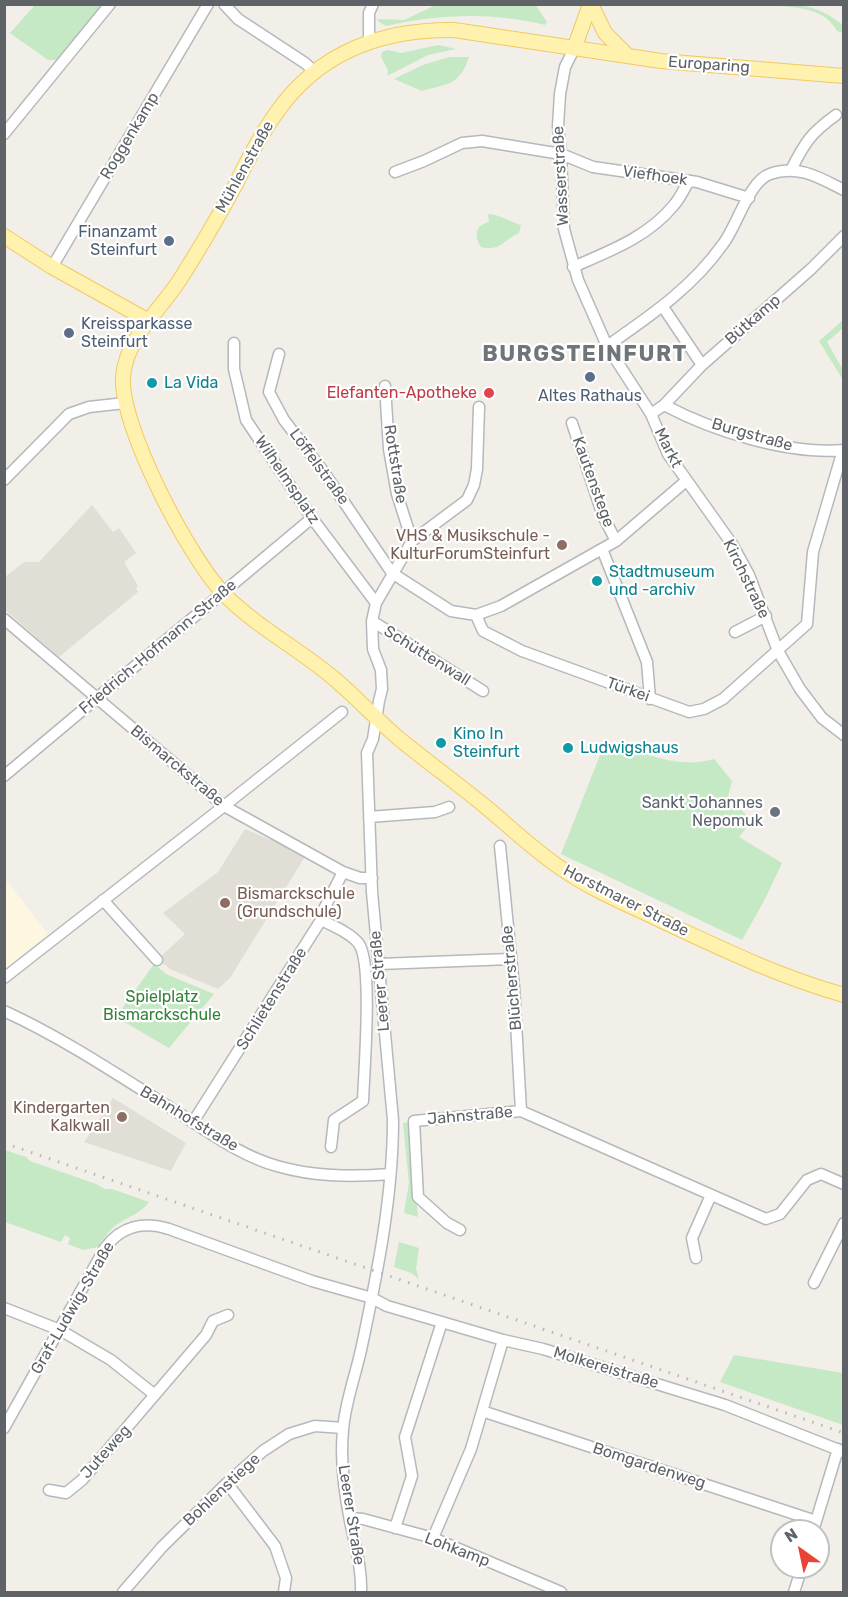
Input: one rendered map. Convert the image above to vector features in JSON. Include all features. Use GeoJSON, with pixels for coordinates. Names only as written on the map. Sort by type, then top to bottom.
{"type":"FeatureCollection","features":[{"type":"Feature","properties":{"kind":"main road"},"geometry":{"type":"LineString","coordinates":[[591,4],[605,33],[628,56]]}},
{"type":"Feature","properties":{"kind":"main road","name":"Wasserstraße"},"geometry":{"type":"LineString","coordinates":[[574,49],[591,4]]}},
{"type":"Feature","properties":{"kind":"main road","name":"Mühlenstraße"},"geometry":{"type":"LineString","coordinates":[[223,593],[202,567],[169,510],[133,430],[125,403],[123,378],[128,356],[137,335],[180,279],[276,112],[315,72],[349,50],[369,41],[429,29],[454,30],[574,49]]}},
{"type":"Feature","properties":{"kind":"main road","name":"Europaring"},"geometry":{"type":"LineString","coordinates":[[574,49],[661,61],[843,76]]}},
{"type":"Feature","properties":{"kind":"main road"},"geometry":{"type":"LineString","coordinates":[[4,236],[52,267],[149,321]]}},
{"type":"Feature","properties":{"kind":"main road","name":"Horstmarer Straße"},"geometry":{"type":"LineString","coordinates":[[223,593],[254,621],[331,676],[377,719],[563,870],[623,902],[744,960],[812,986],[843,995]]}},
{"type":"Feature","properties":{"kind":"street"},"geometry":{"type":"LineString","coordinates":[[4,134],[110,4]]}},
{"type":"Feature","properties":{"kind":"street","name":"Roggenkamp"},"geometry":{"type":"LineString","coordinates":[[52,267],[208,4]]}},
{"type":"Feature","properties":{"kind":"street"},"geometry":{"type":"LineString","coordinates":[[224,4],[238,19],[315,72]]}},
{"type":"Feature","properties":{"kind":"street"},"geometry":{"type":"LineString","coordinates":[[369,41],[371,9]]}},
{"type":"Feature","properties":{"kind":"street","name":"Wasserstraße"},"geometry":{"type":"LineString","coordinates":[[574,49],[565,67],[558,126],[564,229],[573,267],[607,346]]}},
{"type":"Feature","properties":{"kind":"street"},"geometry":{"type":"LineString","coordinates":[[791,170],[805,143],[815,130],[836,114]]}},
{"type":"Feature","properties":{"kind":"street","name":"Viefhoek"},"geometry":{"type":"LineString","coordinates":[[395,172],[424,161],[462,142],[482,141],[561,154],[593,167],[689,181],[748,198]]}},
{"type":"Feature","properties":{"kind":"street"},"geometry":{"type":"LineString","coordinates":[[607,346],[663,307],[699,275],[734,228],[756,183],[769,174],[791,170],[809,173],[843,190]]}},
{"type":"Feature","properties":{"kind":"street"},"geometry":{"type":"LineString","coordinates":[[573,267],[625,244],[650,227],[675,204],[689,181]]}},
{"type":"Feature","properties":{"kind":"street","name":"Bütkamp"},"geometry":{"type":"LineString","coordinates":[[664,405],[702,365],[810,269],[843,236]]}},
{"type":"Feature","properties":{"kind":"street"},"geometry":{"type":"LineString","coordinates":[[663,307],[702,365]]}},
{"type":"Feature","properties":{"kind":"street","name":"Wilhelmsplatz"},"geometry":{"type":"LineString","coordinates":[[234,343],[234,369],[246,420],[312,518],[376,603]]}},
{"type":"Feature","properties":{"kind":"street","name":"Markt"},"geometry":{"type":"LineString","coordinates":[[607,346],[651,414],[668,454],[686,481]]}},
{"type":"Feature","properties":{"kind":"street","name":"Löffelstraße"},"geometry":{"type":"LineString","coordinates":[[279,354],[269,392],[284,420],[323,471],[392,573]]}},
{"type":"Feature","properties":{"kind":"street","name":"Rottstraße"},"geometry":{"type":"LineString","coordinates":[[386,386],[389,449],[397,494],[412,541]]}},
{"type":"Feature","properties":{"kind":"street"},"geometry":{"type":"LineString","coordinates":[[4,480],[69,414],[89,407],[125,403]]}},
{"type":"Feature","properties":{"kind":"street","name":"Markt"},"geometry":{"type":"LineString","coordinates":[[651,414],[664,405]]}},
{"type":"Feature","properties":{"kind":"street","name":"Burgstraße"},"geometry":{"type":"LineString","coordinates":[[664,405],[731,432],[780,447],[823,451],[843,450]]}},
{"type":"Feature","properties":{"kind":"street","name":"Leerer Straße"},"geometry":{"type":"LineString","coordinates":[[361,1593],[360,1562],[342,1471],[343,1428],[372,1298],[393,1150],[393,1120],[372,878],[369,817],[367,753],[374,739],[382,689],[381,670],[373,649],[372,621],[376,603],[412,541],[467,500],[474,485],[477,469],[478,407]]}},
{"type":"Feature","properties":{"kind":"street","name":"Kautenstege"},"geometry":{"type":"LineString","coordinates":[[572,423],[603,516],[616,542]]}},
{"type":"Feature","properties":{"kind":"street","name":"Türkei"},"geometry":{"type":"LineString","coordinates":[[476,615],[483,631],[522,651],[689,712],[704,709],[723,699],[807,624],[813,552],[843,450]]}},
{"type":"Feature","properties":{"kind":"street"},"geometry":{"type":"LineString","coordinates":[[392,573],[451,611],[476,615],[501,606],[616,542],[686,481]]}},
{"type":"Feature","properties":{"kind":"street","name":"Kirchstraße"},"geometry":{"type":"LineString","coordinates":[[686,481],[732,544],[766,616],[778,651],[800,689],[822,718],[843,735]]}},
{"type":"Feature","properties":{"kind":"street","name":"Friedrich-Hofmann-Straße"},"geometry":{"type":"LineString","coordinates":[[4,776],[312,518]]}},
{"type":"Feature","properties":{"kind":"street"},"geometry":{"type":"LineString","coordinates":[[602,549],[647,662],[650,699]]}},
{"type":"Feature","properties":{"kind":"street"},"geometry":{"type":"LineString","coordinates":[[735,632],[766,616]]}},
{"type":"Feature","properties":{"kind":"street","name":"Bismarckstraße"},"geometry":{"type":"LineString","coordinates":[[4,619],[224,806],[343,872],[360,878],[372,878]]}},
{"type":"Feature","properties":{"kind":"street","name":"Schüttenwall"},"geometry":{"type":"LineString","coordinates":[[372,621],[483,691]]}},
{"type":"Feature","properties":{"kind":"street"},"geometry":{"type":"LineString","coordinates":[[4,978],[342,712]]}},
{"type":"Feature","properties":{"kind":"street"},"geometry":{"type":"LineString","coordinates":[[369,817],[435,812],[449,807]]}},
{"type":"Feature","properties":{"kind":"street","name":"Blücherstraße"},"geometry":{"type":"LineString","coordinates":[[500,846],[514,987],[521,1111]]}},
{"type":"Feature","properties":{"kind":"street","name":"Schlietenstraße"},"geometry":{"type":"LineString","coordinates":[[193,1122],[321,920],[324,909],[343,872]]}},
{"type":"Feature","properties":{"kind":"street"},"geometry":{"type":"LineString","coordinates":[[103,900],[157,960]]}},
{"type":"Feature","properties":{"kind":"street","name":"Leerer Straße"},"geometry":{"type":"LineString","coordinates":[[321,920],[359,943],[364,954],[367,978],[363,1101],[334,1120],[331,1147]]}},
{"type":"Feature","properties":{"kind":"street"},"geometry":{"type":"LineString","coordinates":[[379,964],[510,959]]}},
{"type":"Feature","properties":{"kind":"street","name":"Bahnhofstraße"},"geometry":{"type":"LineString","coordinates":[[4,1011],[41,1029],[245,1153],[278,1166],[334,1176],[390,1174]]}},
{"type":"Feature","properties":{"kind":"street","name":"Jahnstraße"},"geometry":{"type":"LineString","coordinates":[[460,1230],[447,1223],[418,1197],[414,1121],[521,1111],[766,1219],[780,1214],[807,1180],[821,1174],[843,1184]]}},
{"type":"Feature","properties":{"kind":"street"},"geometry":{"type":"LineString","coordinates":[[696,1258],[692,1238],[711,1195]]}},
{"type":"Feature","properties":{"kind":"street"},"geometry":{"type":"LineString","coordinates":[[814,1283],[843,1223]]}},
{"type":"Feature","properties":{"kind":"street","name":"Graf-Ludwig-Straße"},"geometry":{"type":"LineString","coordinates":[[4,1428],[98,1260],[110,1242],[123,1231],[136,1226],[154,1225],[312,1281],[372,1298]]}},
{"type":"Feature","properties":{"kind":"street","name":"Molkereistraße"},"geometry":{"type":"LineString","coordinates":[[372,1298],[387,1306],[502,1340],[543,1349],[724,1405],[841,1450]]}},
{"type":"Feature","properties":{"kind":"street"},"geometry":{"type":"LineString","coordinates":[[4,1308],[60,1330],[111,1360],[155,1395]]}},
{"type":"Feature","properties":{"kind":"street","name":"Juteweg"},"geometry":{"type":"LineString","coordinates":[[49,1490],[66,1492],[82,1480],[206,1335],[213,1321],[228,1315]]}},
{"type":"Feature","properties":{"kind":"street"},"geometry":{"type":"LineString","coordinates":[[395,1528],[412,1476],[405,1437],[442,1322]]}},
{"type":"Feature","properties":{"kind":"street"},"geometry":{"type":"LineString","coordinates":[[433,1538],[471,1449],[502,1340]]}},
{"type":"Feature","properties":{"kind":"street","name":"Bomgardenweg"},"geometry":{"type":"LineString","coordinates":[[482,1411],[795,1519]]}},
{"type":"Feature","properties":{"kind":"street","name":"Bohlenstiege"},"geometry":{"type":"LineString","coordinates":[[123,1593],[162,1547],[263,1451],[289,1434],[315,1426],[343,1428]]}},
{"type":"Feature","properties":{"kind":"street"},"geometry":{"type":"LineString","coordinates":[[817,1519],[841,1450]]}},
{"type":"Feature","properties":{"kind":"street"},"geometry":{"type":"LineString","coordinates":[[227,1483],[275,1546],[286,1578],[284,1593]]}},
{"type":"Feature","properties":{"kind":"street","name":"Lohkamp"},"geometry":{"type":"LineString","coordinates":[[350,1518],[363,1519],[433,1538],[561,1593]]}},
{"type":"Feature","properties":{"kind":"shaded area"},"geometry":{"type":"Polygon","coordinates":[[[92,505],[113,532],[119,528],[136,553],[124,562],[138,586],[136,588],[138,592],[59,657],[5,610],[5,577],[24,562],[39,562],[92,505]]]}},
{"type":"Feature","properties":{"kind":"shaded area","name":"Bismarckschule (Grundschule)"},"geometry":{"type":"Polygon","coordinates":[[[245,829],[306,855],[230,978],[218,989],[170,969],[158,959],[185,934],[163,913],[218,872],[245,829]]]}},
{"type":"Feature","properties":{"kind":"shaded area"},"geometry":{"type":"Polygon","coordinates":[[[5,879],[48,934],[5,969],[5,879]]]}},
{"type":"Feature","properties":{"kind":"shaded area","name":"Kindergarten Kalkwall"},"geometry":{"type":"Polygon","coordinates":[[[113,1098],[186,1143],[171,1171],[84,1142],[113,1098]]]}},
{"type":"Feature","properties":{"kind":"green space"},"geometry":{"type":"Polygon","coordinates":[[[535,4],[547,22],[545,25],[486,16],[426,19],[386,26],[377,19],[404,20],[436,5],[535,4]]]}},
{"type":"Feature","properties":{"kind":"green space"},"geometry":{"type":"Polygon","coordinates":[[[788,4],[810,7],[843,25],[843,33],[837,31],[821,15],[810,11],[786,6],[750,5],[788,4]]]}},
{"type":"Feature","properties":{"kind":"green space"},"geometry":{"type":"Polygon","coordinates":[[[35,5],[105,5],[60,60],[48,60],[10,33],[35,5]]]}},
{"type":"Feature","properties":{"kind":"green space"},"geometry":{"type":"Polygon","coordinates":[[[438,45],[456,49],[428,55],[387,76],[388,70],[381,57],[382,52],[388,50],[401,53],[438,45]]]}},
{"type":"Feature","properties":{"kind":"green space"},"geometry":{"type":"Polygon","coordinates":[[[449,57],[469,57],[461,73],[452,82],[422,91],[394,79],[423,65],[449,57]]]}},
{"type":"Feature","properties":{"kind":"green space"},"geometry":{"type":"Polygon","coordinates":[[[488,214],[521,225],[519,233],[497,247],[481,247],[477,239],[477,231],[484,223],[489,222],[488,214]]]}},
{"type":"Feature","properties":{"kind":"green space"},"geometry":{"type":"Polygon","coordinates":[[[843,320],[843,328],[827,342],[843,370],[843,380],[819,341],[843,320]]]}},
{"type":"Feature","properties":{"kind":"green space"},"geometry":{"type":"Polygon","coordinates":[[[606,740],[673,761],[700,762],[714,759],[732,781],[728,796],[752,821],[739,837],[782,863],[742,940],[561,854],[606,740]]]}},
{"type":"Feature","properties":{"kind":"green space","name":"Spielplatz Bismarckschule"},"geometry":{"type":"Polygon","coordinates":[[[154,964],[166,974],[214,994],[169,1048],[116,1017],[154,964]]]}},
{"type":"Feature","properties":{"kind":"green space"},"geometry":{"type":"Polygon","coordinates":[[[409,1122],[418,1217],[404,1213],[409,1183],[403,1123],[409,1122]]]}},
{"type":"Feature","properties":{"kind":"green space"},"geometry":{"type":"Polygon","coordinates":[[[5,1150],[105,1189],[112,1189],[149,1202],[140,1211],[117,1224],[98,1247],[83,1250],[68,1244],[70,1238],[65,1235],[61,1242],[5,1222],[5,1150]]]}},
{"type":"Feature","properties":{"kind":"green space"},"geometry":{"type":"Polygon","coordinates":[[[399,1242],[419,1248],[416,1269],[419,1279],[411,1273],[394,1267],[399,1242]]]}},
{"type":"Feature","properties":{"kind":"green space"},"geometry":{"type":"Polygon","coordinates":[[[734,1355],[843,1373],[843,1425],[720,1382],[734,1355]]]}},
{"type":"Feature","properties":{"kind":"railway"},"geometry":{"type":"LineString","coordinates":[[4,1143],[844,1433]]}},
{"type":"Feature","properties":{"kind":"place","name":"Finanzamt Steinfurt"},"geometry":{"type":"Point","coordinates":[169,241]}},
{"type":"Feature","properties":{"kind":"place","name":"Kreissparkasse Steinfurt"},"geometry":{"type":"Point","coordinates":[69,333]}},
{"type":"Feature","properties":{"kind":"place","name":"Altes Rathaus"},"geometry":{"type":"Point","coordinates":[590,377]}},
{"type":"Feature","properties":{"kind":"place","name":"La Vida"},"geometry":{"type":"Point","coordinates":[152,383]}},
{"type":"Feature","properties":{"kind":"place","name":"Elefanten-Apotheke"},"geometry":{"type":"Point","coordinates":[489,393]}},
{"type":"Feature","properties":{"kind":"place","name":"VHS & Musikschule - KulturForumSteinfurt"},"geometry":{"type":"Point","coordinates":[562,545]}},
{"type":"Feature","properties":{"kind":"place","name":"Stadtmuseum und -archiv"},"geometry":{"type":"Point","coordinates":[597,581]}},
{"type":"Feature","properties":{"kind":"place","name":"Kino In Steinfurt"},"geometry":{"type":"Point","coordinates":[441,743]}},
{"type":"Feature","properties":{"kind":"place","name":"Ludwigshaus"},"geometry":{"type":"Point","coordinates":[568,748]}},
{"type":"Feature","properties":{"kind":"place","name":"Sankt Johannes Nepomuk"},"geometry":{"type":"Point","coordinates":[775,812]}},
{"type":"Feature","properties":{"kind":"place","name":"Bismarckschule (Grundschule)"},"geometry":{"type":"Point","coordinates":[225,903]}},
{"type":"Feature","properties":{"kind":"place","name":"Kindergarten Kalkwall"},"geometry":{"type":"Point","coordinates":[122,1117]}},
{"type":"Feature","properties":{"kind":"district","name":"BURGSTEINFURT"},"geometry":{"type":"Point","coordinates":[585,355]}}]}
